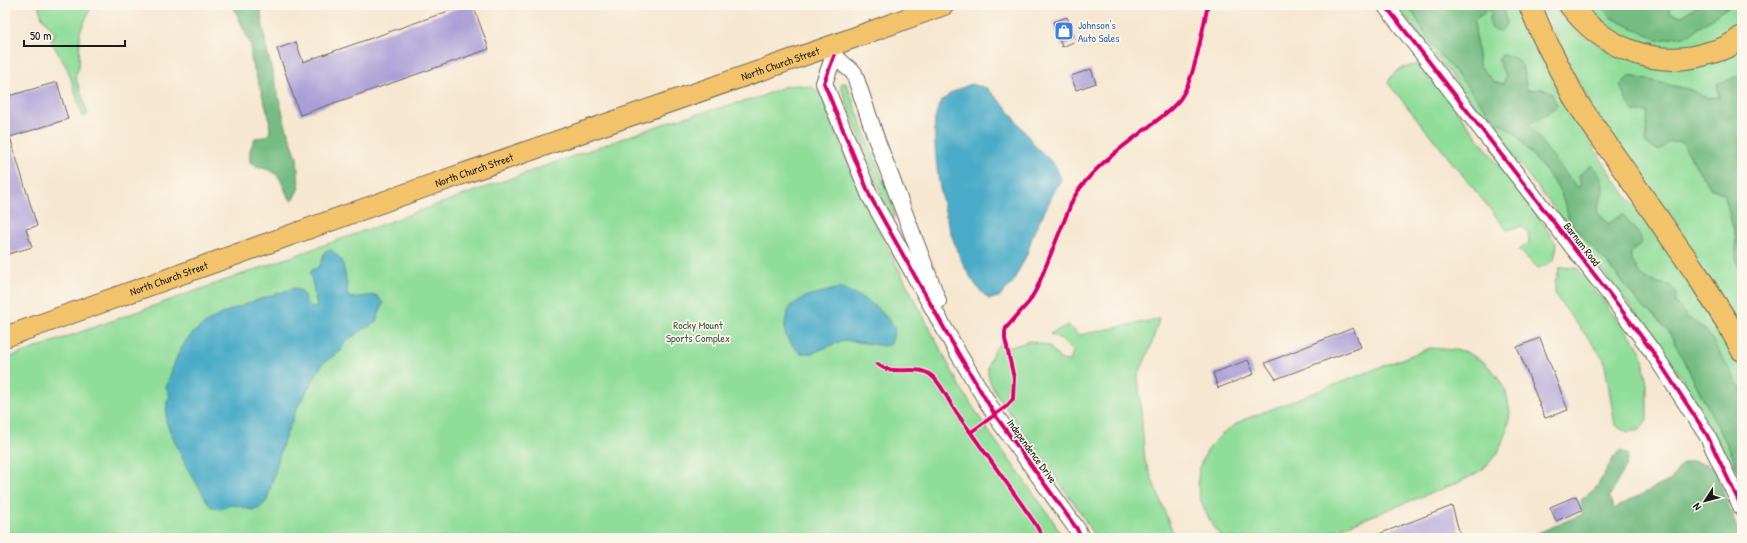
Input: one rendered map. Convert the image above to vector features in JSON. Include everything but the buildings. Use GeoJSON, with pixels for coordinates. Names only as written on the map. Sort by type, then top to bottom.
{"type":"FeatureCollection","features":[{"type":"Feature","properties":{"kind":"highway"},"geometry":{"type":"LineString","coordinates":[[1530,5],[1549,48],[1576,101],[1696,273],[1730,327],[1742,350]]}},
{"type":"Feature","properties":{"kind":"highway"},"geometry":{"type":"LineString","coordinates":[[1570,5],[1585,23],[1607,40],[1622,48],[1651,58],[1667,60],[1702,56],[1721,50],[1742,37]]}},
{"type":"Feature","properties":{"kind":"main road","name":"North Church Street"},"geometry":{"type":"LineString","coordinates":[[5,337],[546,144],[833,51],[944,5]]}},
{"type":"Feature","properties":{"kind":"street","name":"Barnum Road"},"geometry":{"type":"LineString","coordinates":[[1385,5],[1652,351],[1707,435],[1742,508]]}},
{"type":"Feature","properties":{"kind":"street"},"geometry":{"type":"LineString","coordinates":[[833,51],[854,73],[880,148],[958,354]]}},
{"type":"Feature","properties":{"kind":"street"},"geometry":{"type":"LineString","coordinates":[[833,51],[824,83],[870,196],[958,354]]}},
{"type":"Feature","properties":{"kind":"street","name":"Independence Drive"},"geometry":{"type":"LineString","coordinates":[[958,354],[995,416],[1077,529],[1081,538]]}},
{"type":"Feature","properties":{"kind":"green space"},"geometry":{"type":"Polygon","coordinates":[[[38,5],[92,5],[80,32],[79,68],[75,76],[88,114],[83,117],[68,70],[51,41],[55,33],[42,17],[38,5]]]}},
{"type":"Feature","properties":{"kind":"green space"},"geometry":{"type":"Polygon","coordinates":[[[233,5],[260,5],[266,47],[286,127],[297,157],[299,188],[292,201],[277,175],[270,170],[256,167],[250,163],[250,150],[255,138],[264,137],[270,133],[269,117],[251,59],[251,46],[233,5]]]}},
{"type":"Feature","properties":{"kind":"green space"},"geometry":{"type":"Polygon","coordinates":[[[1396,5],[1409,5],[1429,41],[1496,121],[1515,133],[1547,173],[1560,191],[1570,223],[1608,264],[1644,309],[1651,312],[1669,332],[1732,454],[1738,475],[1677,370],[1650,332],[1396,5]]]}},
{"type":"Feature","properties":{"kind":"green space"},"geometry":{"type":"Polygon","coordinates":[[[1409,5],[1502,5],[1507,23],[1501,31],[1492,29],[1489,20],[1492,13],[1489,9],[1474,20],[1479,65],[1493,81],[1503,84],[1506,77],[1498,61],[1502,55],[1510,56],[1522,66],[1527,90],[1545,89],[1552,93],[1557,106],[1539,119],[1528,124],[1576,187],[1581,186],[1579,175],[1591,165],[1600,177],[1603,187],[1597,212],[1608,224],[1623,214],[1641,237],[1640,245],[1632,251],[1630,256],[1637,270],[1644,278],[1669,285],[1677,294],[1675,302],[1687,317],[1706,330],[1742,391],[1742,484],[1732,454],[1669,332],[1651,312],[1644,309],[1608,264],[1570,223],[1560,191],[1547,173],[1515,133],[1496,121],[1429,41],[1409,5]]]}},
{"type":"Feature","properties":{"kind":"green space"},"geometry":{"type":"Polygon","coordinates":[[[1502,5],[1520,5],[1575,118],[1628,198],[1715,314],[1742,359],[1742,391],[1706,330],[1687,317],[1680,310],[1675,302],[1669,285],[1644,278],[1637,270],[1630,256],[1632,251],[1640,245],[1623,214],[1608,224],[1597,212],[1603,189],[1576,187],[1527,124],[1539,119],[1545,89],[1526,90],[1522,65],[1506,77],[1503,84],[1493,81],[1479,65],[1474,20],[1489,9],[1492,13],[1507,23],[1502,5]]]}},
{"type":"Feature","properties":{"kind":"green space"},"geometry":{"type":"Polygon","coordinates":[[[1542,5],[1551,5],[1558,14],[1593,41],[1615,54],[1742,45],[1742,75],[1717,84],[1720,97],[1708,98],[1688,89],[1630,76],[1648,112],[1669,142],[1682,142],[1702,176],[1712,189],[1724,193],[1736,239],[1736,259],[1742,277],[1742,333],[1598,117],[1568,63],[1542,5]]]}},
{"type":"Feature","properties":{"kind":"green space"},"geometry":{"type":"Polygon","coordinates":[[[1582,5],[1601,5],[1610,17],[1658,40],[1689,35],[1730,5],[1742,5],[1742,28],[1720,41],[1683,52],[1637,45],[1594,18],[1582,5]]]}},
{"type":"Feature","properties":{"kind":"green space"},"geometry":{"type":"Polygon","coordinates":[[[1601,5],[1669,5],[1669,13],[1682,16],[1698,5],[1730,5],[1689,35],[1658,40],[1610,17],[1601,5]]]}},
{"type":"Feature","properties":{"kind":"green space"},"geometry":{"type":"Polygon","coordinates":[[[1669,5],[1698,5],[1682,16],[1669,13],[1669,5]]]}},
{"type":"Feature","properties":{"kind":"green space"},"geometry":{"type":"Polygon","coordinates":[[[1421,64],[1541,220],[1557,245],[1554,259],[1548,265],[1538,268],[1519,250],[1529,243],[1528,233],[1522,226],[1507,230],[1388,83],[1397,71],[1406,67],[1421,64]]]}},
{"type":"Feature","properties":{"kind":"green space"},"geometry":{"type":"Polygon","coordinates":[[[1742,75],[1742,277],[1736,259],[1736,239],[1724,193],[1712,189],[1702,176],[1682,142],[1669,142],[1659,151],[1645,143],[1648,112],[1634,112],[1625,98],[1620,85],[1630,76],[1688,89],[1708,98],[1719,97],[1717,84],[1742,75]]]}},
{"type":"Feature","properties":{"kind":"green space"},"geometry":{"type":"Polygon","coordinates":[[[841,83],[846,83],[894,210],[894,219],[889,215],[841,87],[841,83]]]}},
{"type":"Feature","properties":{"kind":"green space","name":"Rocky Mount Sports Complex"},"geometry":{"type":"Polygon","coordinates":[[[799,85],[812,87],[822,95],[852,174],[878,229],[960,387],[989,432],[1050,516],[1063,538],[5,538],[5,359],[674,120],[760,97],[786,86],[799,85]]]}},
{"type":"Feature","properties":{"kind":"green space"},"geometry":{"type":"Polygon","coordinates":[[[1560,267],[1577,268],[1642,353],[1647,385],[1647,419],[1640,430],[1628,432],[1615,425],[1604,359],[1555,295],[1555,283],[1560,267]]]}},
{"type":"Feature","properties":{"kind":"green space"},"geometry":{"type":"Polygon","coordinates":[[[1159,319],[1151,346],[1138,376],[1145,461],[1175,538],[1095,538],[1081,513],[995,392],[991,385],[988,373],[989,362],[999,344],[1011,347],[1030,341],[1049,346],[1061,360],[1070,361],[1073,351],[1059,338],[1050,334],[1068,325],[1079,335],[1159,319]]]}},
{"type":"Feature","properties":{"kind":"green space"},"geometry":{"type":"Polygon","coordinates":[[[1430,348],[1464,351],[1484,362],[1497,376],[1506,392],[1510,412],[1507,432],[1497,455],[1481,471],[1462,481],[1315,538],[1222,537],[1210,520],[1202,504],[1198,488],[1199,472],[1203,458],[1212,444],[1243,420],[1430,348]]]}},
{"type":"Feature","properties":{"kind":"green space"},"geometry":{"type":"Polygon","coordinates":[[[1620,450],[1628,455],[1626,466],[1609,497],[1614,509],[1671,480],[1681,465],[1692,461],[1713,466],[1741,538],[1526,538],[1583,514],[1581,500],[1596,488],[1614,457],[1620,450]]]}},
{"type":"Feature","properties":{"kind":"sand"},"geometry":{"type":"Polygon","coordinates":[[[1551,5],[1556,5],[1593,41],[1578,33],[1551,5]]]}},
{"type":"Feature","properties":{"kind":"water"},"geometry":{"type":"Polygon","coordinates":[[[971,84],[987,88],[1005,106],[1036,147],[1055,165],[1061,179],[1033,234],[1027,254],[1012,284],[999,297],[989,299],[976,286],[957,249],[949,228],[943,205],[936,163],[935,124],[939,105],[950,94],[971,84]]]}},
{"type":"Feature","properties":{"kind":"water"},"geometry":{"type":"Polygon","coordinates":[[[331,250],[342,260],[347,283],[347,294],[351,298],[376,295],[383,303],[376,322],[345,341],[341,351],[323,363],[298,406],[283,443],[267,500],[263,505],[259,509],[255,510],[232,505],[219,509],[210,506],[185,464],[166,422],[167,402],[170,396],[166,387],[177,356],[191,335],[203,325],[217,316],[248,303],[294,288],[302,291],[306,302],[312,308],[317,306],[310,271],[320,266],[325,251],[331,250]]]}},
{"type":"Feature","properties":{"kind":"water"},"geometry":{"type":"Polygon","coordinates":[[[840,288],[871,303],[889,320],[895,328],[891,344],[884,346],[844,340],[813,353],[800,353],[786,337],[785,327],[790,306],[807,296],[840,288]]]}},
{"type":"Feature","properties":{"kind":"cycle path"},"geometry":{"type":"LineString","coordinates":[[971,432],[1007,406],[1013,399],[1014,378],[1005,339],[1006,328],[1029,302],[1037,288],[1073,199],[1087,179],[1096,170],[1163,116],[1180,99],[1194,67],[1208,5]]}},
{"type":"Feature","properties":{"kind":"cycle path"},"geometry":{"type":"LineString","coordinates":[[1385,5],[1652,351],[1707,435],[1742,508]]}},
{"type":"Feature","properties":{"kind":"cycle path"},"geometry":{"type":"LineString","coordinates":[[834,56],[824,83],[870,196],[958,353],[995,415],[1077,529],[1081,538]]}},
{"type":"Feature","properties":{"kind":"cycle path"},"geometry":{"type":"LineString","coordinates":[[878,364],[891,370],[913,370],[927,373],[937,381],[956,412],[1036,525],[1043,538]]}},
{"type":"Feature","properties":{"kind":"place","name":"Johnson's Auto Sales"},"geometry":{"type":"Point","coordinates":[1064,31]}}]}
